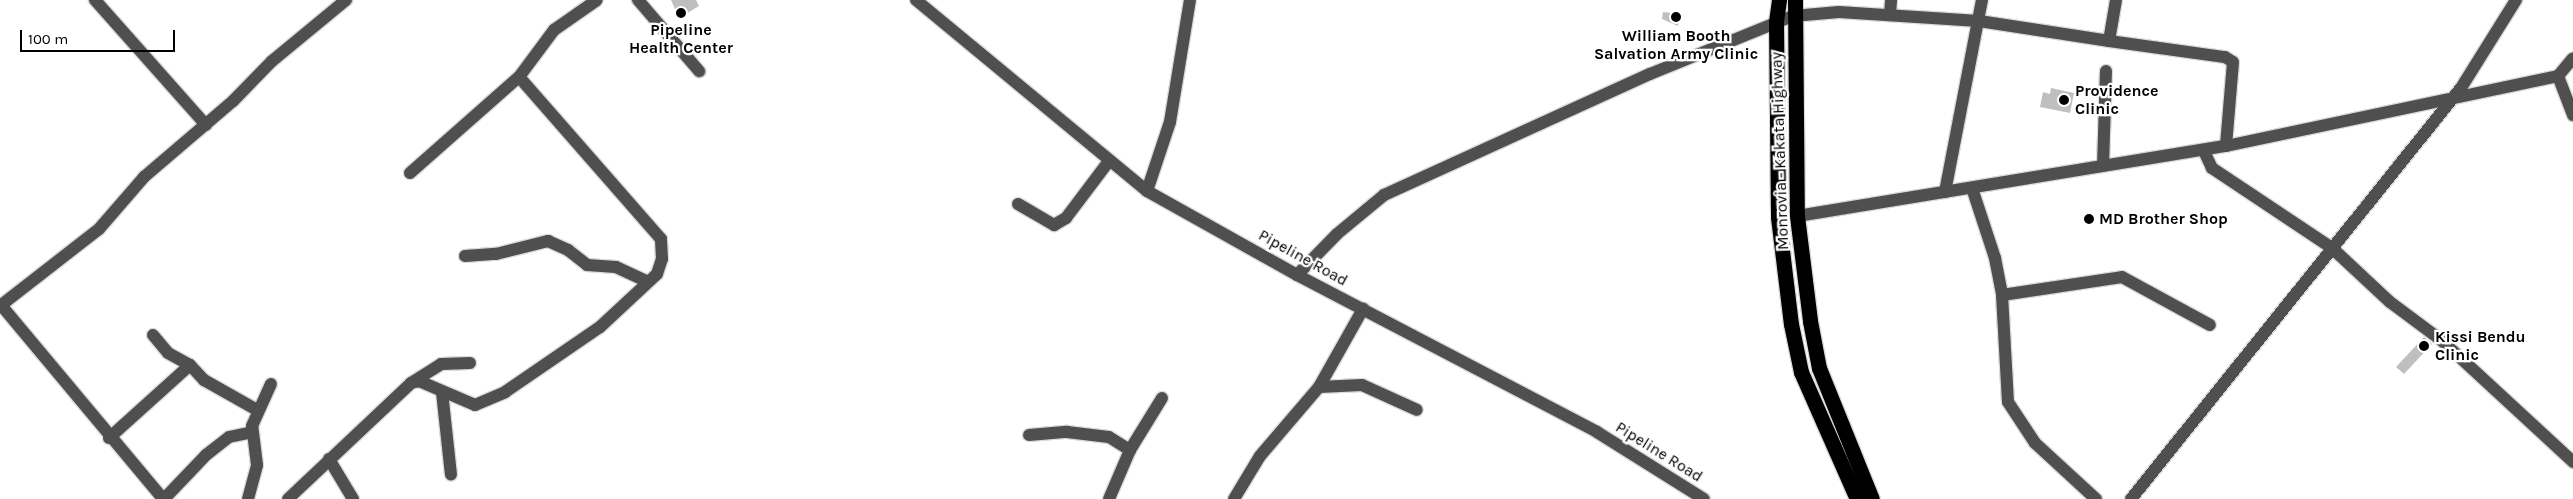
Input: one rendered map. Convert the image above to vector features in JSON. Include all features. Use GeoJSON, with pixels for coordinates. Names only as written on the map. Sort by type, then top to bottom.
{"type":"FeatureCollection","features":[{"type":"Feature","properties":{"kind":"highway","name":"Monrovia - Kakata Highway"},"geometry":{"type":"LineString","coordinates":[[1779,0],[1776,22],[1778,217],[1791,324],[1801,372],[1857,499]]}},
{"type":"Feature","properties":{"kind":"highway","name":"Monrovia - Kakata Highway"},"geometry":{"type":"LineString","coordinates":[[1795,0],[1793,16],[1796,216],[1819,368],[1872,499]]}},
{"type":"Feature","properties":{"kind":"street"},"geometry":{"type":"LineString","coordinates":[[95,0],[206,125]]}},
{"type":"Feature","properties":{"kind":"street"},"geometry":{"type":"LineString","coordinates":[[252,432],[229,437],[163,499],[109,438],[1,306],[62,254],[99,229],[144,177],[206,125],[272,61],[346,0]]}},
{"type":"Feature","properties":{"kind":"street"},"geometry":{"type":"LineString","coordinates":[[410,173],[519,77],[554,30],[597,0]]}},
{"type":"Feature","properties":{"kind":"street"},"geometry":{"type":"LineString","coordinates":[[638,0],[699,71]]}},
{"type":"Feature","properties":{"kind":"street","name":"Pipeline Road"},"geometry":{"type":"LineString","coordinates":[[916,0],[1109,162],[1148,191],[1297,275],[1597,432],[1704,499]]}},
{"type":"Feature","properties":{"kind":"street"},"geometry":{"type":"LineString","coordinates":[[1148,191],[1170,122],[1190,0]]}},
{"type":"Feature","properties":{"kind":"street"},"geometry":{"type":"LineString","coordinates":[[1890,15],[1891,0]]}},
{"type":"Feature","properties":{"kind":"street"},"geometry":{"type":"LineString","coordinates":[[1945,192],[1982,0]]}},
{"type":"Feature","properties":{"kind":"street"},"geometry":{"type":"LineString","coordinates":[[2109,41],[2116,0]]}},
{"type":"Feature","properties":{"kind":"street"},"geometry":{"type":"LineString","coordinates":[[2131,499],[2447,101],[2461,88],[2516,0]]}},
{"type":"Feature","properties":{"kind":"street"},"geometry":{"type":"LineString","coordinates":[[1297,275],[1337,234],[1384,195],[1650,74],[1793,16],[1839,12],[1979,21],[2225,57],[2233,62],[2226,146]]}},
{"type":"Feature","properties":{"kind":"street"},"geometry":{"type":"LineString","coordinates":[[1796,216],[2226,146],[2447,101],[2558,76],[2573,58]]}},
{"type":"Feature","properties":{"kind":"street"},"geometry":{"type":"LineString","coordinates":[[2103,166],[2106,71]]}},
{"type":"Feature","properties":{"kind":"street"},"geometry":{"type":"LineString","coordinates":[[2558,76],[2573,114]]}},
{"type":"Feature","properties":{"kind":"street"},"geometry":{"type":"LineString","coordinates":[[412,383],[419,381],[475,405],[505,392],[600,327],[657,274],[662,258],[661,239],[519,77]]}},
{"type":"Feature","properties":{"kind":"street"},"geometry":{"type":"LineString","coordinates":[[2204,150],[2212,168],[2332,248],[2390,302],[2441,340],[2573,462]]}},
{"type":"Feature","properties":{"kind":"street"},"geometry":{"type":"LineString","coordinates":[[1018,204],[1054,225],[1066,218],[1109,162]]}},
{"type":"Feature","properties":{"kind":"street"},"geometry":{"type":"LineString","coordinates":[[1972,188],[1995,258],[2002,295],[2008,402],[2035,443],[2096,499]]}},
{"type":"Feature","properties":{"kind":"street"},"geometry":{"type":"LineString","coordinates":[[465,256],[548,241],[568,250],[587,265],[616,267],[648,282]]}},
{"type":"Feature","properties":{"kind":"street"},"geometry":{"type":"LineString","coordinates":[[2002,295],[2122,277],[2210,325]]}},
{"type":"Feature","properties":{"kind":"street"},"geometry":{"type":"LineString","coordinates":[[1234,499],[1260,456],[1319,387],[1363,310]]}},
{"type":"Feature","properties":{"kind":"street"},"geometry":{"type":"LineString","coordinates":[[153,335],[168,352],[190,365],[204,380],[257,410]]}},
{"type":"Feature","properties":{"kind":"street"},"geometry":{"type":"LineString","coordinates":[[288,499],[412,383],[441,364],[470,363]]}},
{"type":"Feature","properties":{"kind":"street"},"geometry":{"type":"LineString","coordinates":[[109,438],[190,365]]}},
{"type":"Feature","properties":{"kind":"street"},"geometry":{"type":"LineString","coordinates":[[248,499],[257,465],[252,432],[257,410],[270,384]]}},
{"type":"Feature","properties":{"kind":"street"},"geometry":{"type":"LineString","coordinates":[[1319,387],[1362,385],[1417,410]]}},
{"type":"Feature","properties":{"kind":"street"},"geometry":{"type":"LineString","coordinates":[[442,392],[451,475]]}},
{"type":"Feature","properties":{"kind":"street"},"geometry":{"type":"LineString","coordinates":[[1109,499],[1130,450],[1162,398]]}},
{"type":"Feature","properties":{"kind":"street"},"geometry":{"type":"LineString","coordinates":[[1029,435],[1067,432],[1109,437],[1130,450]]}},
{"type":"Feature","properties":{"kind":"street"},"geometry":{"type":"LineString","coordinates":[[329,459],[353,499]]}},
{"type":"Feature","properties":{"kind":"building","name":"Pipeline Health Center"},"geometry":{"type":"Polygon","coordinates":[[[671,0],[696,0],[699,6],[679,18],[671,0]]]}},
{"type":"Feature","properties":{"kind":"building","name":"William Booth Salvation Army Clinic"},"geometry":{"type":"Polygon","coordinates":[[[1663,12],[1680,14],[1678,26],[1662,19],[1663,12]]]}},
{"type":"Feature","properties":{"kind":"building","name":"Providence Clinic"},"geometry":{"type":"Polygon","coordinates":[[[2051,88],[2074,93],[2070,113],[2040,107],[2043,92],[2050,94],[2051,88]]]}},
{"type":"Feature","properties":{"kind":"building","name":"Kissi Bendu Clinic"},"geometry":{"type":"Polygon","coordinates":[[[2424,337],[2432,344],[2404,374],[2396,367],[2424,337]]]}},
{"type":"Feature","properties":{"kind":"place","name":"Pipeline Health Center"},"geometry":{"type":"Point","coordinates":[681,13]}},
{"type":"Feature","properties":{"kind":"place","name":"William Booth Salvation Army Clinic"},"geometry":{"type":"Point","coordinates":[1676,17]}},
{"type":"Feature","properties":{"kind":"place","name":"Providence Clinic"},"geometry":{"type":"Point","coordinates":[2064,100]}},
{"type":"Feature","properties":{"kind":"place","name":"MD Brother Shop"},"geometry":{"type":"Point","coordinates":[2089,219]}},
{"type":"Feature","properties":{"kind":"place","name":"Kissi Bendu Clinic"},"geometry":{"type":"Point","coordinates":[2424,346]}}]}
